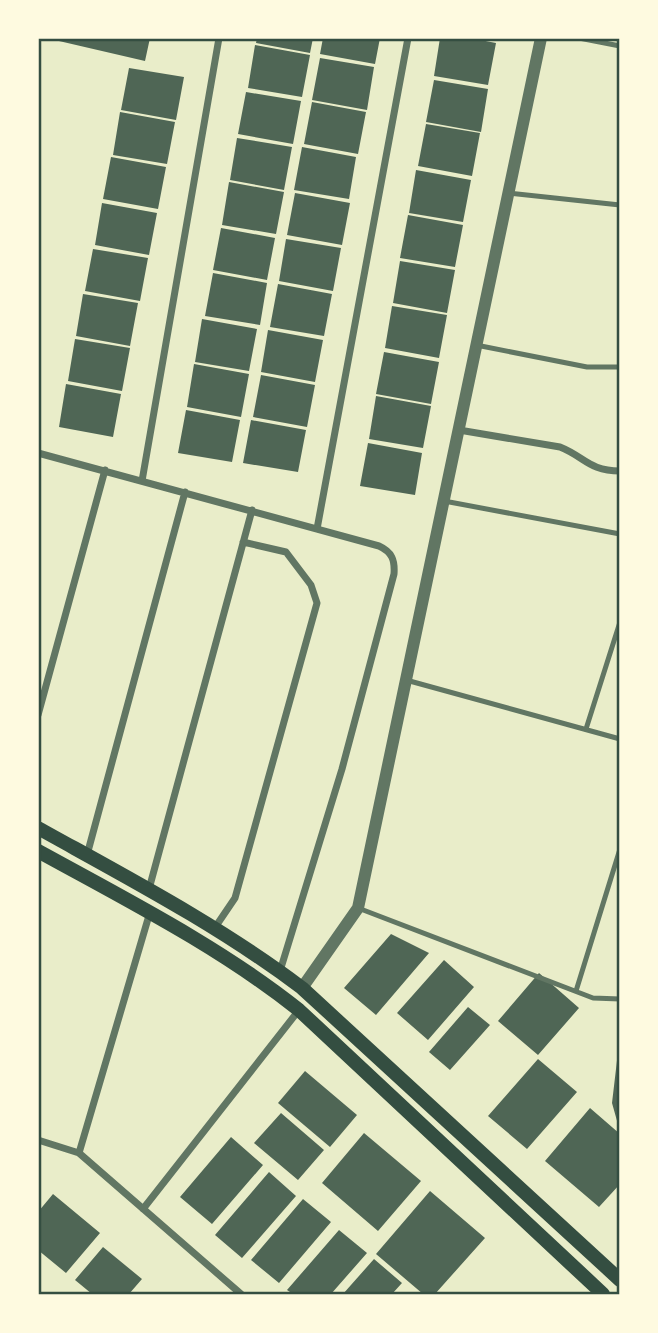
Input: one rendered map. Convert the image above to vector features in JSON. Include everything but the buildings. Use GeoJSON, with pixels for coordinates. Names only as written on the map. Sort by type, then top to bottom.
{"type":"FeatureCollection","features":[{"type":"Feature","properties":{"kind":"main road"},"geometry":{"type":"LineString","coordinates":[[38,828],[149,889],[280,971],[302,988],[620,1280]]}},
{"type":"Feature","properties":{"kind":"main road"},"geometry":{"type":"LineString","coordinates":[[38,851],[150,912],[257,978],[299,1010],[603,1294]]}},
{"type":"Feature","properties":{"kind":"street"},"geometry":{"type":"LineString","coordinates":[[142,481],[219,38]]}},
{"type":"Feature","properties":{"kind":"street"},"geometry":{"type":"LineString","coordinates":[[317,529],[408,38]]}},
{"type":"Feature","properties":{"kind":"street"},"geometry":{"type":"LineString","coordinates":[[302,988],[358,908],[541,38]]}},
{"type":"Feature","properties":{"kind":"street"},"geometry":{"type":"LineString","coordinates":[[458,430],[560,447],[572,452],[592,468],[620,471]]}},
{"type":"Feature","properties":{"kind":"street"},"geometry":{"type":"LineString","coordinates":[[38,453],[252,510],[386,549],[392,556],[394,574],[342,769],[280,971]]}},
{"type":"Feature","properties":{"kind":"street"},"geometry":{"type":"LineString","coordinates":[[38,715],[105,470]]}},
{"type":"Feature","properties":{"kind":"street"},"geometry":{"type":"LineString","coordinates":[[87,855],[185,492]]}},
{"type":"Feature","properties":{"kind":"street"},"geometry":{"type":"LineString","coordinates":[[149,889],[252,510]]}},
{"type":"Feature","properties":{"kind":"street"},"geometry":{"type":"LineString","coordinates":[[214,930],[236,898],[317,603],[310,585],[286,552],[243,542]]}},
{"type":"Feature","properties":{"kind":"street"},"geometry":{"type":"LineString","coordinates":[[79,1153],[150,912]]}},
{"type":"Feature","properties":{"kind":"street"},"geometry":{"type":"LineString","coordinates":[[143,1209],[299,1010]]}},
{"type":"Feature","properties":{"kind":"street"},"geometry":{"type":"LineString","coordinates":[[38,1140],[79,1153],[242,1294]]}},
{"type":"Feature","properties":{"kind":"lane"},"geometry":{"type":"LineString","coordinates":[[579,38],[620,46]]}},
{"type":"Feature","properties":{"kind":"lane"},"geometry":{"type":"LineString","coordinates":[[508,193],[620,205]]}},
{"type":"Feature","properties":{"kind":"lane"},"geometry":{"type":"LineString","coordinates":[[476,345],[587,368],[620,368]]}},
{"type":"Feature","properties":{"kind":"lane"},"geometry":{"type":"LineString","coordinates":[[444,501],[620,534]]}},
{"type":"Feature","properties":{"kind":"lane"},"geometry":{"type":"LineString","coordinates":[[586,729],[620,622]]}},
{"type":"Feature","properties":{"kind":"lane"},"geometry":{"type":"LineString","coordinates":[[406,680],[620,739]]}},
{"type":"Feature","properties":{"kind":"lane"},"geometry":{"type":"LineString","coordinates":[[576,991],[620,849]]}},
{"type":"Feature","properties":{"kind":"lane"},"geometry":{"type":"LineString","coordinates":[[358,908],[593,998],[620,999]]}}]}
